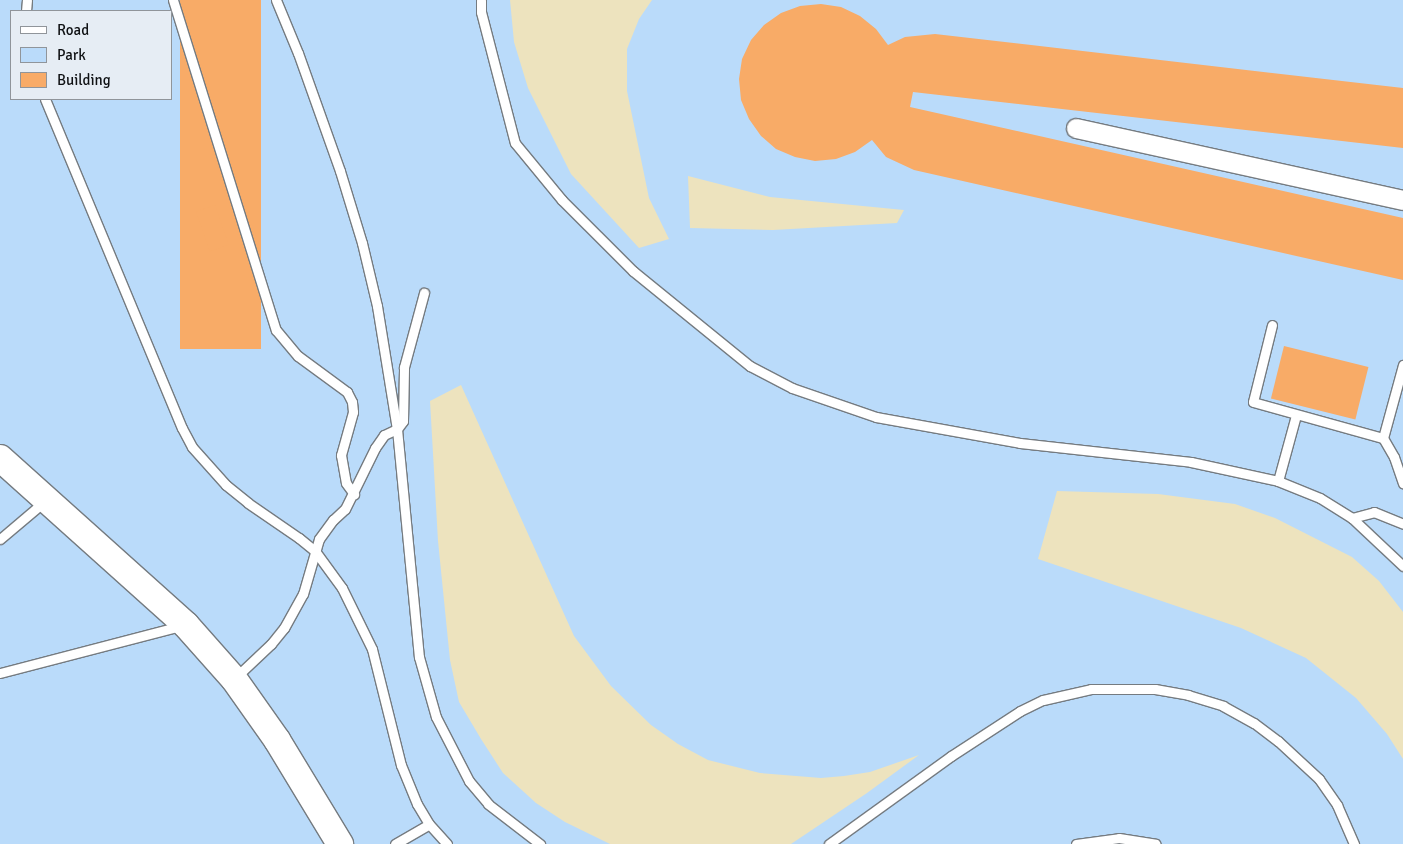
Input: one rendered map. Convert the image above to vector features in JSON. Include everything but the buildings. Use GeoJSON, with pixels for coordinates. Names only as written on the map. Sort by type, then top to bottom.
{"type":"FeatureCollection","features":[{"type":"Feature","properties":{"kind":"street"},"geometry":{"type":"LineString","coordinates":[[1076,128],[1403,200]]}},
{"type":"Feature","properties":{"kind":"street"},"geometry":{"type":"LineString","coordinates":[[0,458],[186,625],[234,679],[277,740],[340,844]]}},
{"type":"Feature","properties":{"kind":"lane"},"geometry":{"type":"LineString","coordinates":[[173,0],[276,330],[298,356],[343,388],[352,402],[353,412],[341,455],[346,483],[354,494]]}},
{"type":"Feature","properties":{"kind":"lane"},"geometry":{"type":"LineString","coordinates":[[276,0],[298,53],[337,162],[362,243],[376,306],[397,429],[419,657],[436,717],[470,781],[488,804],[540,844]]}},
{"type":"Feature","properties":{"kind":"lane"},"geometry":{"type":"LineString","coordinates":[[481,0],[481,12],[515,144],[562,200],[633,271],[750,366],[792,388],[876,417],[1020,443],[1191,462],[1278,481],[1320,498],[1352,518],[1403,566]]}},
{"type":"Feature","properties":{"kind":"lane"},"geometry":{"type":"LineString","coordinates":[[45,100],[192,447],[226,485],[248,503],[300,538],[315,551],[342,588],[366,635],[401,765],[429,824],[447,844]]}},
{"type":"Feature","properties":{"kind":"lane"},"geometry":{"type":"LineString","coordinates":[[234,679],[271,644],[284,628],[303,594],[319,539],[333,520],[345,509],[375,448],[384,435],[397,429],[403,421],[404,367],[424,293]]}},
{"type":"Feature","properties":{"kind":"lane"},"geometry":{"type":"LineString","coordinates":[[1272,325],[1253,402],[1383,438],[1398,458],[1403,483]]}},
{"type":"Feature","properties":{"kind":"lane"},"geometry":{"type":"LineString","coordinates":[[1383,438],[1403,365]]}},
{"type":"Feature","properties":{"kind":"lane"},"geometry":{"type":"LineString","coordinates":[[1278,481],[1296,415]]}},
{"type":"Feature","properties":{"kind":"lane"},"geometry":{"type":"LineString","coordinates":[[0,539],[47,500]]}},
{"type":"Feature","properties":{"kind":"lane"},"geometry":{"type":"LineString","coordinates":[[1352,518],[1374,512],[1403,524]]}},
{"type":"Feature","properties":{"kind":"lane"},"geometry":{"type":"LineString","coordinates":[[0,673],[186,625]]}},
{"type":"Feature","properties":{"kind":"lane"},"geometry":{"type":"LineString","coordinates":[[829,844],[951,756],[1020,712],[1043,700],[1091,689],[1155,689],[1188,695],[1223,706],[1254,723],[1278,741],[1319,779],[1337,805],[1354,844]]}},
{"type":"Feature","properties":{"kind":"lane"},"geometry":{"type":"LineString","coordinates":[[395,844],[429,824]]}},
{"type":"Feature","properties":{"kind":"lane"},"geometry":{"type":"LineString","coordinates":[[1076,844],[1118,838],[1156,844]]}},
{"type":"Feature","properties":{"kind":"green space"},"geometry":{"type":"Polygon","coordinates":[[[0,0],[1403,0],[1403,844],[0,844],[0,0]]]}},
{"type":"Feature","properties":{"kind":"sand"},"geometry":{"type":"Polygon","coordinates":[[[510,0],[652,0],[639,19],[627,49],[627,91],[649,198],[669,239],[639,248],[571,174],[528,88],[514,42],[510,0]]]}},
{"type":"Feature","properties":{"kind":"sand"},"geometry":{"type":"Polygon","coordinates":[[[688,176],[770,197],[904,210],[897,223],[773,230],[690,228],[688,176]]]}},
{"type":"Feature","properties":{"kind":"sand"},"geometry":{"type":"Polygon","coordinates":[[[461,385],[574,636],[611,686],[651,725],[678,744],[708,760],[760,773],[821,778],[844,776],[870,772],[919,755],[867,793],[791,844],[610,844],[565,822],[536,803],[503,773],[481,739],[459,702],[450,660],[438,541],[430,401],[461,385]]]}},
{"type":"Feature","properties":{"kind":"sand"},"geometry":{"type":"Polygon","coordinates":[[[1057,491],[1158,494],[1235,504],[1275,518],[1352,557],[1379,581],[1403,612],[1403,759],[1387,734],[1356,698],[1306,658],[1241,628],[1038,559],[1057,491]]]}}]}
